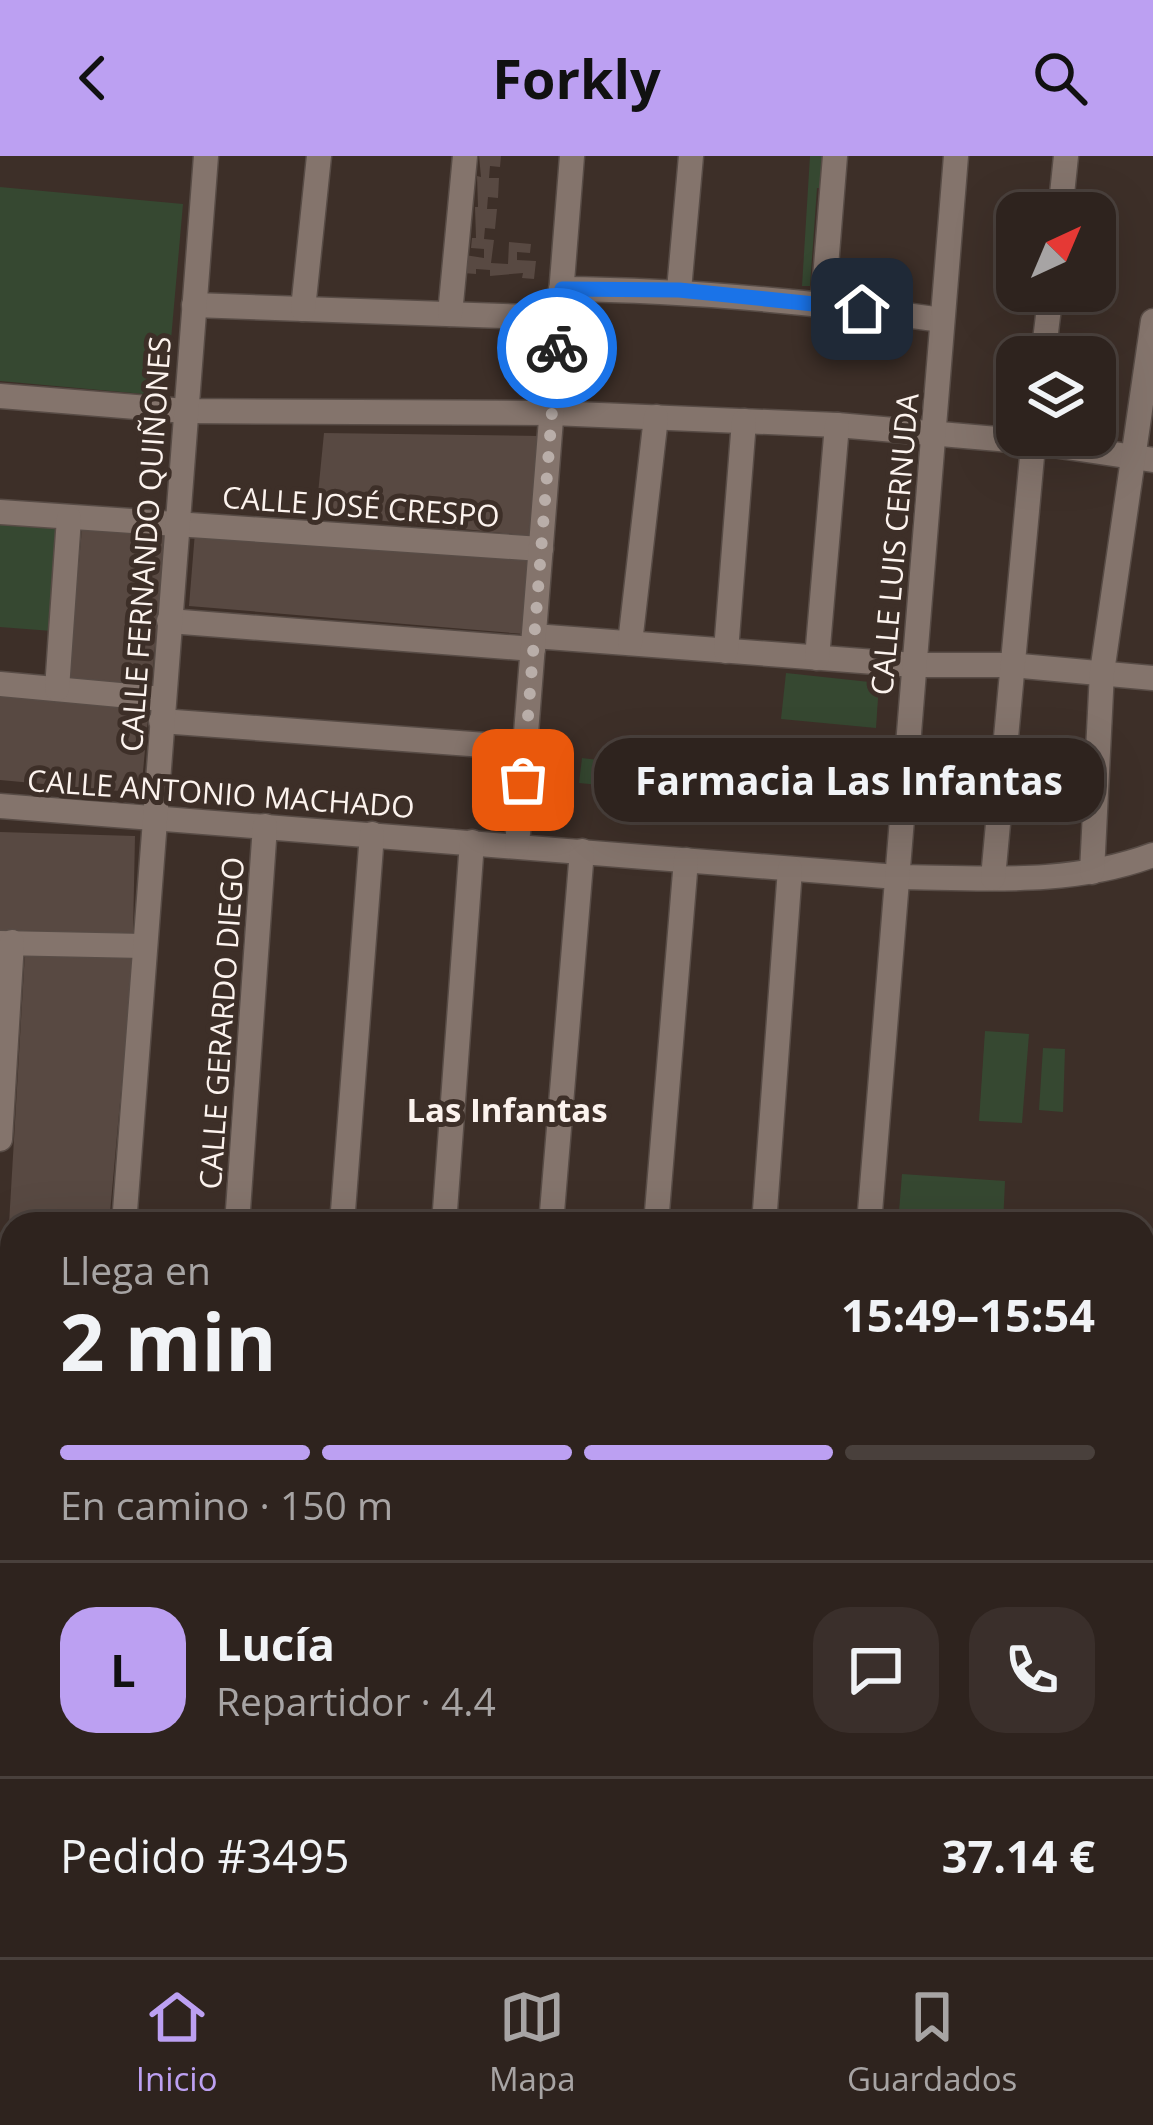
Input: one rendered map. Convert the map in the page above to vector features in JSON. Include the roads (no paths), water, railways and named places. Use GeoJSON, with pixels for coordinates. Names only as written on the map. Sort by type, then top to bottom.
{"type":"FeatureCollection","features":[{"type":"Feature","properties":{"kind":"street","name":"CALLE FERNANDO QUIÑONES"},"geometry":{"type":"LineString","coordinates":[[125,1212],[206,156]]}},
{"type":"Feature","properties":{"kind":"street"},"geometry":{"type":"LineString","coordinates":[[303,309],[319,156]]}},
{"type":"Feature","properties":{"kind":"street"},"geometry":{"type":"LineString","coordinates":[[449,314],[465,156]]}},
{"type":"Feature","properties":{"kind":"street"},"geometry":{"type":"LineString","coordinates":[[518,846],[572,156]]}},
{"type":"Feature","properties":{"kind":"street"},"geometry":{"type":"LineString","coordinates":[[679,290],[691,156]]}},
{"type":"Feature","properties":{"kind":"street"},"geometry":{"type":"LineString","coordinates":[[823,303],[835,156]]}},
{"type":"Feature","properties":{"kind":"street","name":"CALLE LUIS CERNUDA"},"geometry":{"type":"LineString","coordinates":[[870,1212],[956,156]]}},
{"type":"Feature","properties":{"kind":"street"},"geometry":{"type":"LineString","coordinates":[[1062,192],[1066,156]]}},
{"type":"Feature","properties":{"kind":"street"},"geometry":{"type":"LineString","coordinates":[[562,289],[679,290],[942,320]]}},
{"type":"Feature","properties":{"kind":"street"},"geometry":{"type":"LineString","coordinates":[[194,305],[559,318]]}},
{"type":"Feature","properties":{"kind":"street"},"geometry":{"type":"LineString","coordinates":[[1092,872],[1102,672],[1143,458],[1153,321]]}},
{"type":"Feature","properties":{"kind":"street"},"geometry":{"type":"LineString","coordinates":[[0,396],[185,411],[552,412],[996,435]]}},
{"type":"Feature","properties":{"kind":"street"},"geometry":{"type":"LineString","coordinates":[[631,643],[656,417]]}},
{"type":"Feature","properties":{"kind":"street"},"geometry":{"type":"LineString","coordinates":[[726,651],[744,421]]}},
{"type":"Feature","properties":{"kind":"street"},"geometry":{"type":"LineString","coordinates":[[817,658],[837,424]]}},
{"type":"Feature","properties":{"kind":"street"},"geometry":{"type":"LineString","coordinates":[[993,878],[1032,456]]}},
{"type":"Feature","properties":{"kind":"street","name":"CALLE JOSÉ CRESPO"},"geometry":{"type":"LineString","coordinates":[[0,512],[541,549]]}},
{"type":"Feature","properties":{"kind":"street"},"geometry":{"type":"LineString","coordinates":[[57,689],[69,518]]}},
{"type":"Feature","properties":{"kind":"street"},"geometry":{"type":"LineString","coordinates":[[169,621],[534,642],[631,643],[914,665],[1010,665],[1153,679]]}},
{"type":"Feature","properties":{"kind":"street"},"geometry":{"type":"LineString","coordinates":[[0,684],[57,689],[162,710],[525,748]]}},
{"type":"Feature","properties":{"kind":"street","name":"CALLE ANTONIO MACHADO"},"geometry":{"type":"LineString","coordinates":[[0,806],[897,877],[1045,879],[1092,872],[1153,854]]}},
{"type":"Feature","properties":{"kind":"street","name":"CALLE GERARDO DIEGO"},"geometry":{"type":"LineString","coordinates":[[238,1212],[265,826]]}},
{"type":"Feature","properties":{"kind":"street"},"geometry":{"type":"LineString","coordinates":[[343,1212],[372,834]]}},
{"type":"Feature","properties":{"kind":"street"},"geometry":{"type":"LineString","coordinates":[[445,1212],[472,842]]}},
{"type":"Feature","properties":{"kind":"street"},"geometry":{"type":"LineString","coordinates":[[552,1212],[581,851]]}},
{"type":"Feature","properties":{"kind":"street"},"geometry":{"type":"LineString","coordinates":[[657,1212],[686,860]]}},
{"type":"Feature","properties":{"kind":"street"},"geometry":{"type":"LineString","coordinates":[[765,1212],[790,868]]}},
{"type":"Feature","properties":{"kind":"street"},"geometry":{"type":"LineString","coordinates":[[0,1139],[6,943],[145,946]]}},
{"type":"Feature","properties":{"kind":"place","name":"Farmacia Las Infantas"},"geometry":{"type":"Point","coordinates":[523,780]}},
{"type":"Feature","properties":{"kind":"district","name":"Las Infantas"},"geometry":{"type":"Point","coordinates":[507,1109]}}]}
